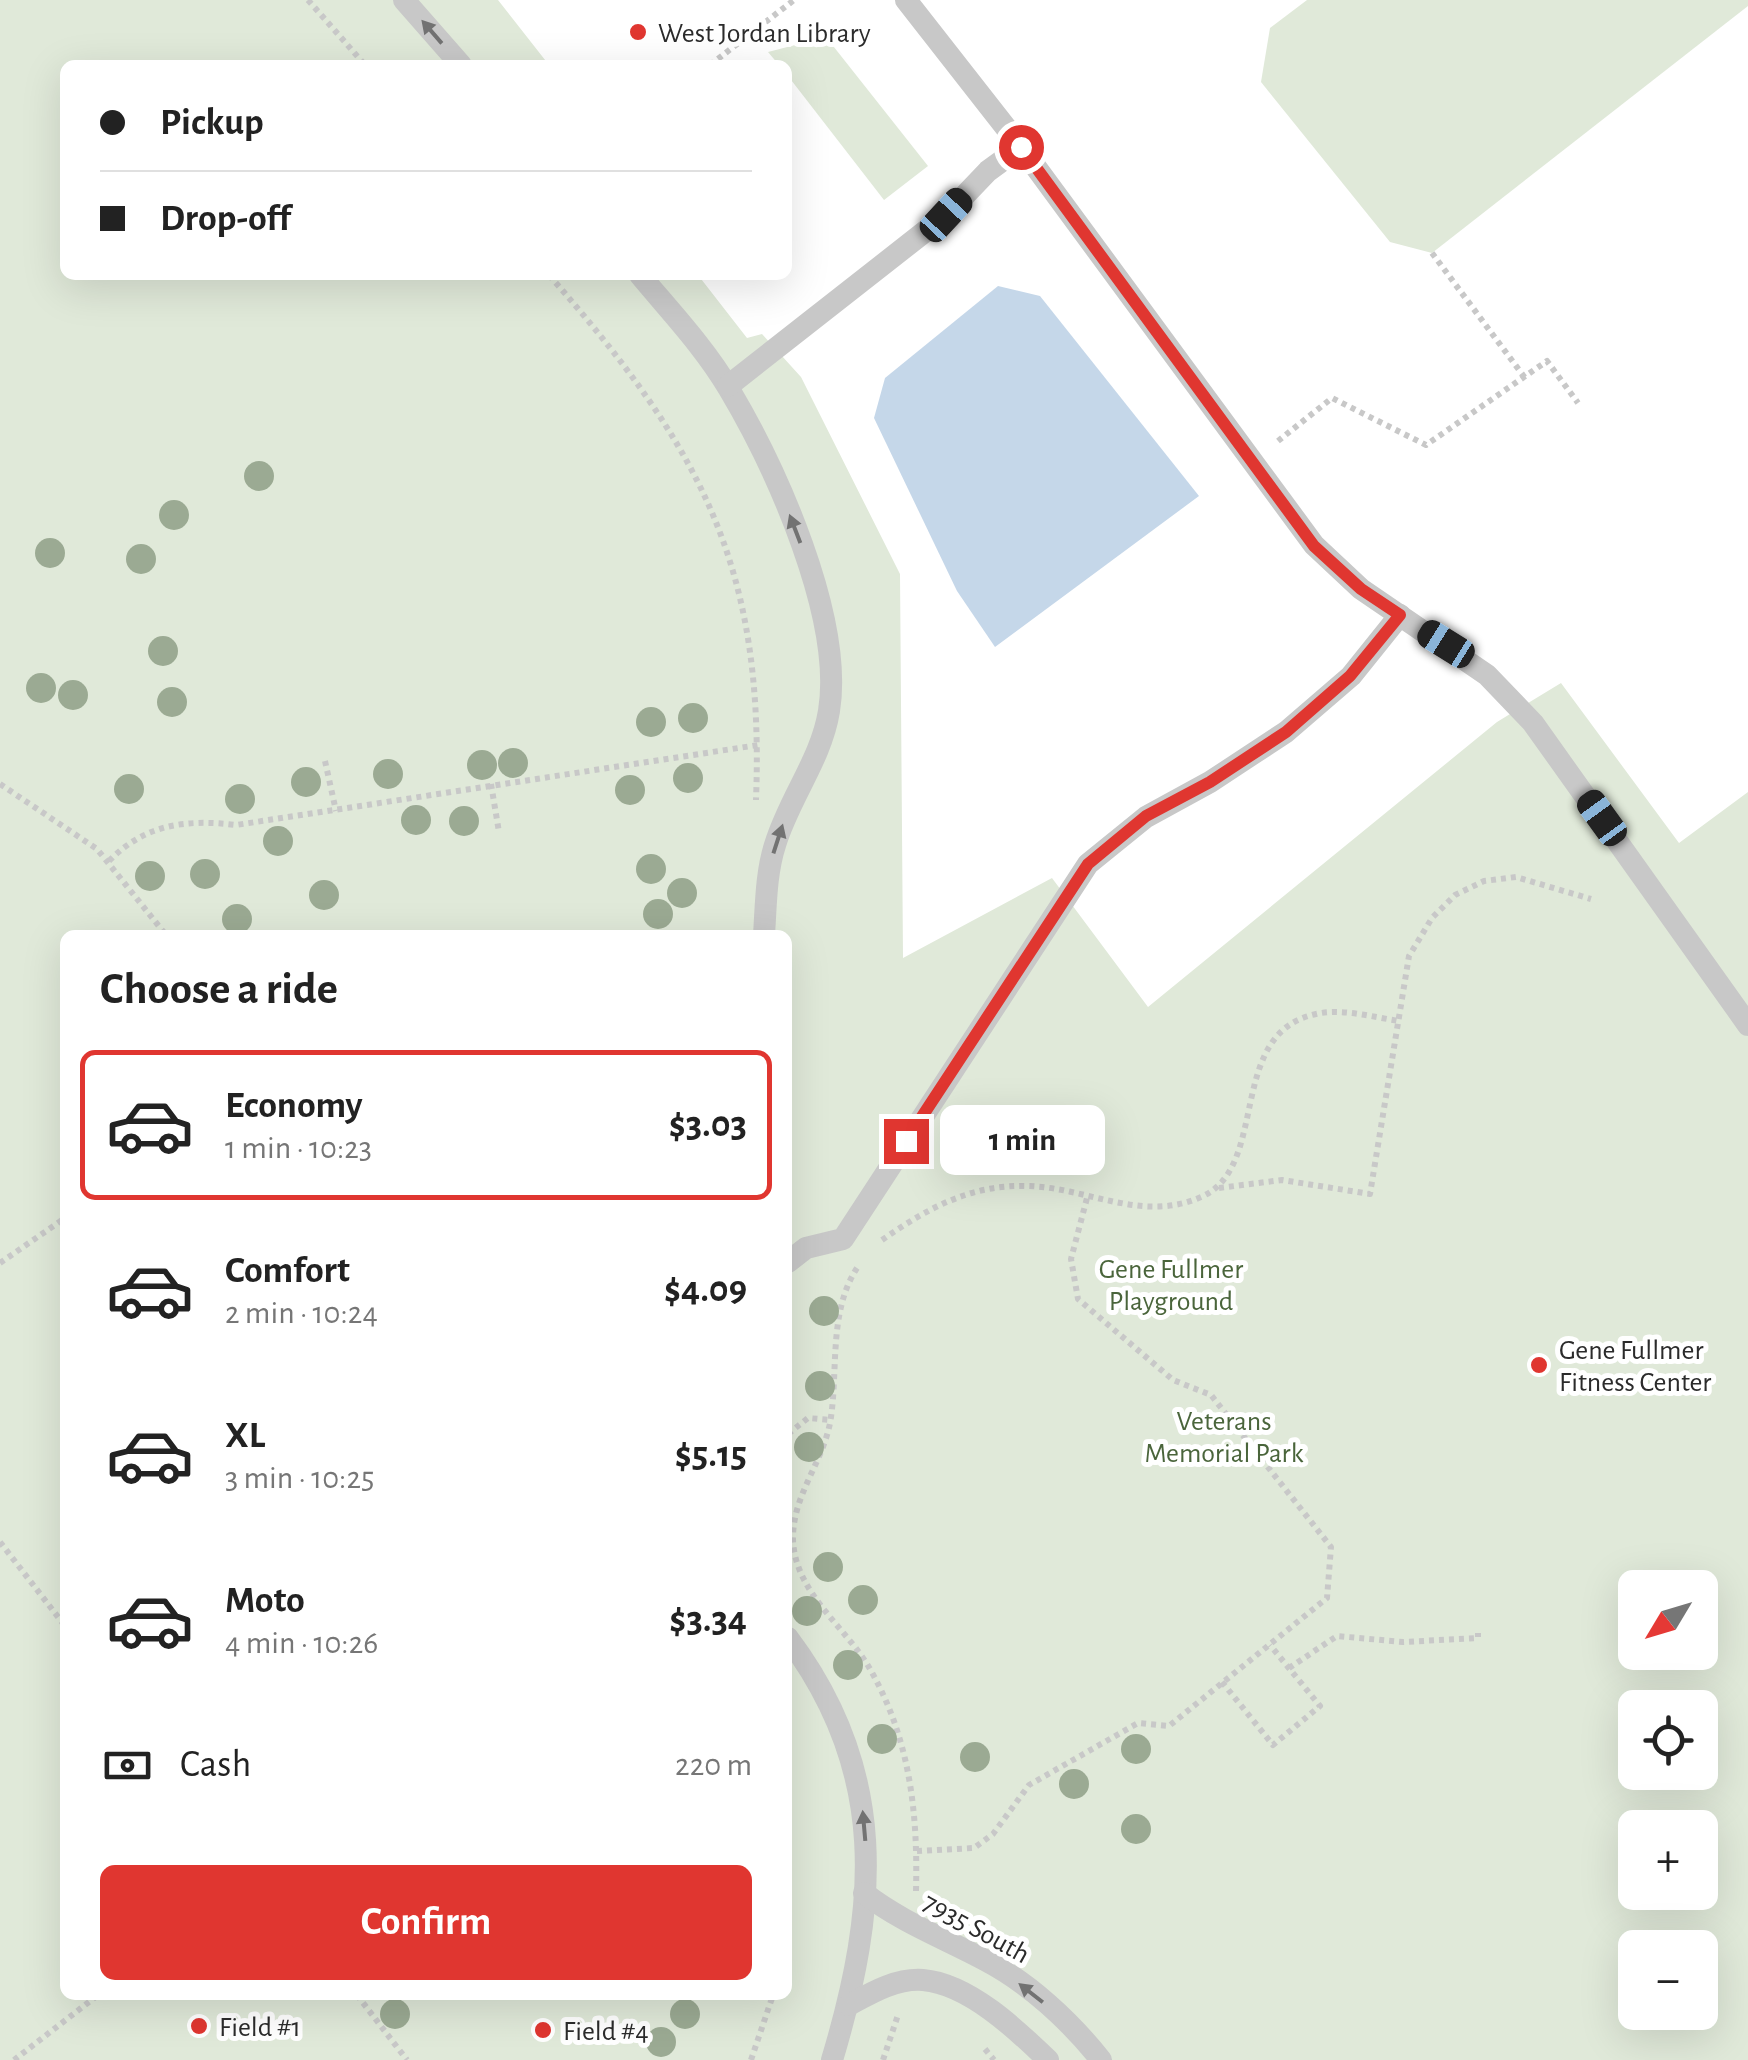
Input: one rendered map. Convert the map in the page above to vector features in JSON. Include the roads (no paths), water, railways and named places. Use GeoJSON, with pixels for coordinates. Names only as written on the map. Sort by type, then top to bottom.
{"type":"FeatureCollection","features":[{"type":"Feature","properties":{"kind":"lane"},"geometry":{"type":"LineString","coordinates":[[404,0],[457,60]]}},
{"type":"Feature","properties":{"kind":"lane"},"geometry":{"type":"LineString","coordinates":[[906,0],[1021,147],[1314,546],[1361,589],[1487,675],[1533,723],[1748,1025]]}},
{"type":"Feature","properties":{"kind":"lane"},"geometry":{"type":"LineString","coordinates":[[728,386],[946,215],[988,171],[1021,147]]}},
{"type":"Feature","properties":{"kind":"lane"},"geometry":{"type":"LineString","coordinates":[[644,280],[728,386],[771,468],[801,542],[830,666],[829,711],[821,745],[775,845],[765,930]]}},
{"type":"Feature","properties":{"kind":"lane"},"geometry":{"type":"LineString","coordinates":[[792,1259],[806,1248],[843,1240],[1088,864],[1146,816],[1210,782],[1286,732],[1350,676],[1400,615]]}},
{"type":"Feature","properties":{"kind":"lane"},"geometry":{"type":"LineString","coordinates":[[792,1644],[820,1684],[851,1750],[863,1811],[864,1893],[849,2005],[832,2060]]}},
{"type":"Feature","properties":{"kind":"lane","name":"7935 South"},"geometry":{"type":"LineString","coordinates":[[864,1893],[892,1915],[990,1962],[1069,2024],[1101,2060]]}},
{"type":"Feature","properties":{"kind":"lane"},"geometry":{"type":"LineString","coordinates":[[849,2005],[886,1986],[924,1980],[997,2016],[1048,2060]]}},
{"type":"Feature","properties":{"kind":"water"},"geometry":{"type":"Polygon","coordinates":[[[998,286],[1040,296],[1199,496],[995,647],[957,591],[874,418],[885,378],[998,286]]]}},
{"type":"Feature","properties":{"kind":"place","name":"West Jordan Library"},"geometry":{"type":"Point","coordinates":[638,32]}},
{"type":"Feature","properties":{"kind":"place","name":"Gene Fullmer Fitness Center"},"geometry":{"type":"Point","coordinates":[1539,1365]}},
{"type":"Feature","properties":{"kind":"place","name":"Field #1"},"geometry":{"type":"Point","coordinates":[199,2026]}},
{"type":"Feature","properties":{"kind":"place","name":"Field #4"},"geometry":{"type":"Point","coordinates":[543,2030]}},
{"type":"Feature","properties":{"kind":"park label","name":"Gene Fullmer Playground"},"geometry":{"type":"Point","coordinates":[1171,1284]}},
{"type":"Feature","properties":{"kind":"park label","name":"Veterans Memorial Park"},"geometry":{"type":"Point","coordinates":[1224,1436]}}]}
